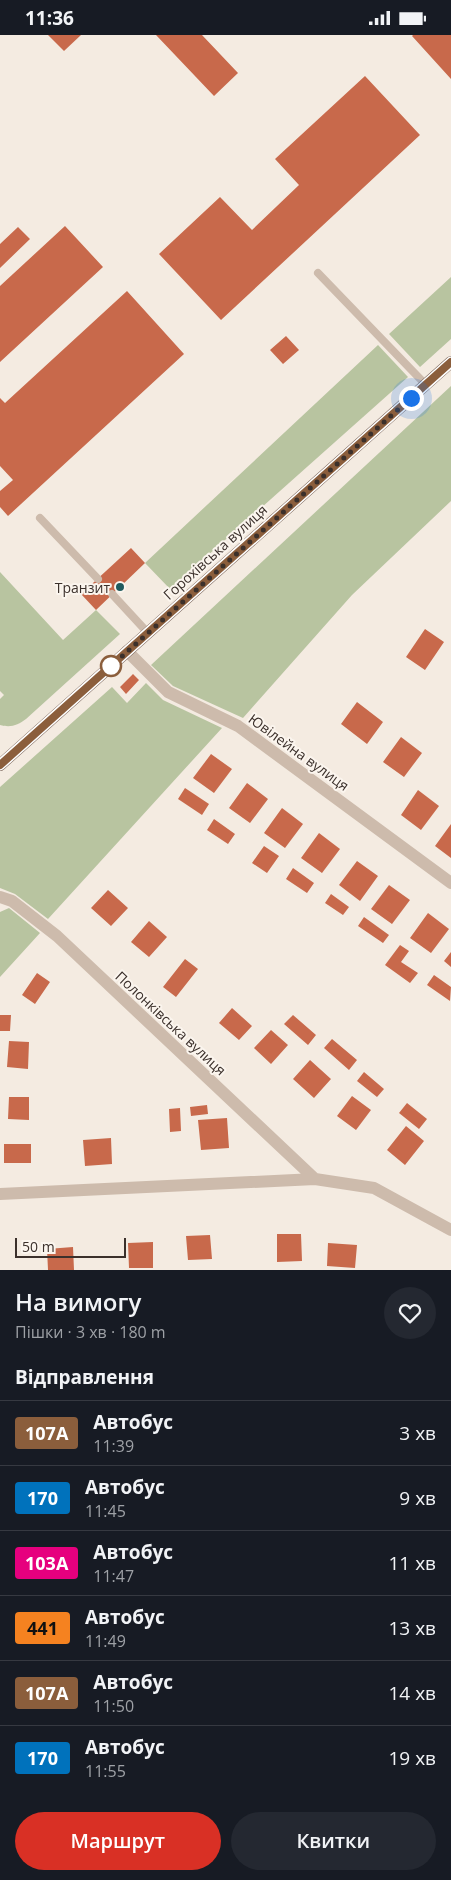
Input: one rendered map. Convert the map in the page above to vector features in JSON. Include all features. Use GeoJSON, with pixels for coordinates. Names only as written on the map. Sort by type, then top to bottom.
{"type":"FeatureCollection","features":[{"type":"Feature","properties":{"kind":"main road","name":"Горохівська вулиця"},"geometry":{"type":"LineString","coordinates":[[0,765],[451,362]]}},
{"type":"Feature","properties":{"kind":"street","name":"Ювілейна вулиця"},"geometry":{"type":"LineString","coordinates":[[127,651],[168,692],[238,726],[451,883]]}},
{"type":"Feature","properties":{"kind":"street","name":"Полонківська вулиця"},"geometry":{"type":"LineString","coordinates":[[0,897],[12,901],[57,936],[315,1179]]}},
{"type":"Feature","properties":{"kind":"street"},"geometry":{"type":"LineString","coordinates":[[0,1194],[315,1179],[374,1188],[451,1230]]}},
{"type":"Feature","properties":{"kind":"lane"},"geometry":{"type":"LineString","coordinates":[[318,273],[426,385]]}},
{"type":"Feature","properties":{"kind":"lane"},"geometry":{"type":"LineString","coordinates":[[40,518],[98,579]]}},
{"type":"Feature","properties":{"kind":"lane"},"geometry":{"type":"LineString","coordinates":[[112,594],[148,633]]}},
{"type":"Feature","properties":{"kind":"green space"},"geometry":{"type":"Polygon","coordinates":[[[451,277],[451,339],[420,367],[389,334],[451,277]]]}},
{"type":"Feature","properties":{"kind":"green space"},"geometry":{"type":"Polygon","coordinates":[[[378,345],[408,377],[170,589],[145,563],[378,345]]]}},
{"type":"Feature","properties":{"kind":"green space"},"geometry":{"type":"Polygon","coordinates":[[[451,386],[451,501],[352,595],[243,718],[173,686],[151,665],[451,386]]]}},
{"type":"Feature","properties":{"kind":"green space"},"geometry":{"type":"Polygon","coordinates":[[[0,572],[63,640],[96,610],[120,634],[26,719],[11,726],[0,725],[0,699],[4,695],[0,691],[0,572]]]}},
{"type":"Feature","properties":{"kind":"green space"},"geometry":{"type":"Polygon","coordinates":[[[146,683],[163,700],[222,728],[48,919],[15,894],[0,888],[0,787],[112,687],[127,703],[146,683]]]}},
{"type":"Feature","properties":{"kind":"green space"},"geometry":{"type":"Polygon","coordinates":[[[9,908],[40,933],[0,977],[0,912],[9,908]]]}},
{"type":"Feature","properties":{"kind":"building"},"geometry":{"type":"Polygon","coordinates":[[[48,35],[81,35],[64,51],[48,35]]]}},
{"type":"Feature","properties":{"kind":"building"},"geometry":{"type":"Polygon","coordinates":[[[156,35],[202,35],[238,73],[214,96],[156,35]]]}},
{"type":"Feature","properties":{"kind":"building"},"geometry":{"type":"Polygon","coordinates":[[[451,35],[451,79],[412,36],[451,35]]]}},
{"type":"Feature","properties":{"kind":"building"},"geometry":{"type":"Polygon","coordinates":[[[365,76],[420,135],[221,320],[159,254],[220,197],[252,230],[299,185],[275,159],[365,76]]]}},
{"type":"Feature","properties":{"kind":"building"},"geometry":{"type":"Polygon","coordinates":[[[65,226],[103,267],[0,362],[0,286],[65,226]]]}},
{"type":"Feature","properties":{"kind":"building"},"geometry":{"type":"Polygon","coordinates":[[[18,227],[30,239],[0,268],[0,244],[18,227]]]}},
{"type":"Feature","properties":{"kind":"building"},"geometry":{"type":"Polygon","coordinates":[[[127,291],[184,354],[8,516],[0,507],[0,491],[13,480],[0,466],[0,398],[5,403],[127,291]]]}},
{"type":"Feature","properties":{"kind":"building"},"geometry":{"type":"Polygon","coordinates":[[[286,336],[299,350],[283,364],[270,350],[286,336]]]}},
{"type":"Feature","properties":{"kind":"building"},"geometry":{"type":"Polygon","coordinates":[[[131,548],[145,563],[96,610],[81,594],[131,548]]]}},
{"type":"Feature","properties":{"kind":"building"},"geometry":{"type":"Polygon","coordinates":[[[425,629],[444,642],[425,670],[406,657],[425,629]]]}},
{"type":"Feature","properties":{"kind":"building"},"geometry":{"type":"Polygon","coordinates":[[[133,674],[139,680],[126,694],[120,687],[133,674]]]}},
{"type":"Feature","properties":{"kind":"building"},"geometry":{"type":"Polygon","coordinates":[[[357,702],[383,722],[367,744],[341,724],[357,702]]]}},
{"type":"Feature","properties":{"kind":"building"},"geometry":{"type":"Polygon","coordinates":[[[401,737],[422,753],[404,777],[383,762],[401,737]]]}},
{"type":"Feature","properties":{"kind":"building"},"geometry":{"type":"Polygon","coordinates":[[[211,754],[232,769],[214,793],[193,778],[211,754]]]}},
{"type":"Feature","properties":{"kind":"building"},"geometry":{"type":"Polygon","coordinates":[[[247,783],[268,799],[250,823],[229,808],[247,783]]]}},
{"type":"Feature","properties":{"kind":"building"},"geometry":{"type":"Polygon","coordinates":[[[185,788],[209,804],[202,815],[178,799],[185,788]]]}},
{"type":"Feature","properties":{"kind":"building"},"geometry":{"type":"Polygon","coordinates":[[[418,790],[439,806],[421,830],[401,815],[418,790]]]}},
{"type":"Feature","properties":{"kind":"building"},"geometry":{"type":"Polygon","coordinates":[[[282,808],[303,824],[285,848],[264,833],[282,808]]]}},
{"type":"Feature","properties":{"kind":"building"},"geometry":{"type":"Polygon","coordinates":[[[214,819],[235,834],[228,844],[207,830],[214,819]]]}},
{"type":"Feature","properties":{"kind":"building"},"geometry":{"type":"Polygon","coordinates":[[[451,824],[451,858],[435,846],[451,824]]]}},
{"type":"Feature","properties":{"kind":"building"},"geometry":{"type":"Polygon","coordinates":[[[319,833],[340,849],[322,873],[301,858],[319,833]]]}},
{"type":"Feature","properties":{"kind":"building"},"geometry":{"type":"Polygon","coordinates":[[[264,846],[279,856],[267,873],[252,863],[264,846]]]}},
{"type":"Feature","properties":{"kind":"building"},"geometry":{"type":"Polygon","coordinates":[[[357,861],[378,876],[360,901],[339,885],[357,861]]]}},
{"type":"Feature","properties":{"kind":"building"},"geometry":{"type":"Polygon","coordinates":[[[293,868],[314,883],[307,893],[286,879],[293,868]]]}},
{"type":"Feature","properties":{"kind":"building"},"geometry":{"type":"Polygon","coordinates":[[[389,885],[410,900],[392,924],[371,909],[389,885]]]}},
{"type":"Feature","properties":{"kind":"building"},"geometry":{"type":"Polygon","coordinates":[[[108,890],[128,908],[111,926],[91,908],[108,890]]]}},
{"type":"Feature","properties":{"kind":"building"},"geometry":{"type":"Polygon","coordinates":[[[331,894],[349,907],[343,915],[325,903],[331,894]]]}},
{"type":"Feature","properties":{"kind":"building"},"geometry":{"type":"Polygon","coordinates":[[[428,913],[449,929],[431,953],[410,938],[428,913]]]}},
{"type":"Feature","properties":{"kind":"building"},"geometry":{"type":"Polygon","coordinates":[[[364,917],[389,935],[383,943],[358,926],[364,917]]]}},
{"type":"Feature","properties":{"kind":"building"},"geometry":{"type":"Polygon","coordinates":[[[149,921],[167,937],[149,957],[131,942],[149,921]]]}},
{"type":"Feature","properties":{"kind":"building"},"geometry":{"type":"Polygon","coordinates":[[[400,945],[409,951],[401,962],[418,973],[410,983],[385,965],[400,945]]]}},
{"type":"Feature","properties":{"kind":"building"},"geometry":{"type":"Polygon","coordinates":[[[451,952],[451,967],[444,961],[451,952]]]}},
{"type":"Feature","properties":{"kind":"building"},"geometry":{"type":"Polygon","coordinates":[[[185,959],[198,969],[176,997],[163,987],[185,959]]]}},
{"type":"Feature","properties":{"kind":"building"},"geometry":{"type":"Polygon","coordinates":[[[37,973],[50,982],[35,1004],[22,995],[37,973]]]}},
{"type":"Feature","properties":{"kind":"building"},"geometry":{"type":"Polygon","coordinates":[[[434,975],[451,987],[450,1001],[427,985],[434,975]]]}},
{"type":"Feature","properties":{"kind":"building"},"geometry":{"type":"Polygon","coordinates":[[[232,1008],[252,1026],[239,1040],[219,1023],[232,1008]]]}},
{"type":"Feature","properties":{"kind":"building"},"geometry":{"type":"Polygon","coordinates":[[[0,1015],[11,1015],[10,1031],[0,1031],[0,1015]]]}},
{"type":"Feature","properties":{"kind":"building"},"geometry":{"type":"Polygon","coordinates":[[[293,1015],[316,1035],[308,1045],[284,1024],[293,1015]]]}},
{"type":"Feature","properties":{"kind":"building"},"geometry":{"type":"Polygon","coordinates":[[[271,1030],[288,1045],[271,1064],[254,1048],[271,1030]]]}},
{"type":"Feature","properties":{"kind":"building"},"geometry":{"type":"Polygon","coordinates":[[[332,1039],[357,1060],[349,1070],[324,1048],[332,1039]]]}},
{"type":"Feature","properties":{"kind":"building"},"geometry":{"type":"Polygon","coordinates":[[[9,1041],[29,1042],[28,1069],[7,1067],[9,1041]]]}},
{"type":"Feature","properties":{"kind":"building"},"geometry":{"type":"Polygon","coordinates":[[[310,1060],[331,1079],[314,1098],[293,1079],[310,1060]]]}},
{"type":"Feature","properties":{"kind":"building"},"geometry":{"type":"Polygon","coordinates":[[[364,1072],[384,1089],[377,1097],[357,1081],[364,1072]]]}},
{"type":"Feature","properties":{"kind":"building"},"geometry":{"type":"Polygon","coordinates":[[[352,1096],[371,1110],[356,1130],[337,1116],[352,1096]]]}},
{"type":"Feature","properties":{"kind":"building"},"geometry":{"type":"Polygon","coordinates":[[[9,1097],[29,1097],[29,1120],[8,1119],[9,1097]]]}},
{"type":"Feature","properties":{"kind":"building"},"geometry":{"type":"Polygon","coordinates":[[[407,1103],[427,1119],[419,1129],[399,1113],[407,1103]]]}},
{"type":"Feature","properties":{"kind":"building"},"geometry":{"type":"Polygon","coordinates":[[[207,1105],[208,1114],[191,1116],[190,1107],[207,1105]]]}},
{"type":"Feature","properties":{"kind":"building"},"geometry":{"type":"Polygon","coordinates":[[[180,1108],[181,1131],[170,1132],[169,1109],[180,1108]]]}},
{"type":"Feature","properties":{"kind":"building"},"geometry":{"type":"Polygon","coordinates":[[[227,1118],[229,1148],[201,1150],[198,1120],[227,1118]]]}},
{"type":"Feature","properties":{"kind":"building"},"geometry":{"type":"Polygon","coordinates":[[[406,1126],[424,1141],[405,1165],[387,1150],[406,1126]]]}},
{"type":"Feature","properties":{"kind":"building"},"geometry":{"type":"Polygon","coordinates":[[[111,1138],[112,1164],[85,1166],[83,1140],[111,1138]]]}},
{"type":"Feature","properties":{"kind":"building"},"geometry":{"type":"Polygon","coordinates":[[[4,1144],[31,1144],[31,1163],[4,1163],[4,1144]]]}},
{"type":"Feature","properties":{"kind":"building"},"geometry":{"type":"Polygon","coordinates":[[[277,1234],[301,1234],[302,1261],[277,1262],[277,1234]]]}},
{"type":"Feature","properties":{"kind":"building"},"geometry":{"type":"Polygon","coordinates":[[[210,1235],[212,1259],[188,1260],[186,1236],[210,1235]]]}},
{"type":"Feature","properties":{"kind":"building"},"geometry":{"type":"Polygon","coordinates":[[[153,1242],[153,1268],[129,1268],[128,1243],[153,1242]]]}},
{"type":"Feature","properties":{"kind":"building"},"geometry":{"type":"Polygon","coordinates":[[[328,1243],[357,1245],[355,1268],[327,1266],[328,1243]]]}},
{"type":"Feature","properties":{"kind":"building"},"geometry":{"type":"Polygon","coordinates":[[[73,1247],[74,1270],[48,1270],[47,1249],[73,1247]]]}},
{"type":"Feature","properties":{"kind":"bus line","name":"107А"},"geometry":{"type":"LineString","coordinates":[[0,765],[451,362]]}},
{"type":"Feature","properties":{"kind":"place","name":"Транзит"},"geometry":{"type":"Point","coordinates":[120,587]}},
{"type":"Feature","properties":{"kind":"route"},"geometry":{"type":"LineString","coordinates":[[111,666],[411,398]]}}]}
